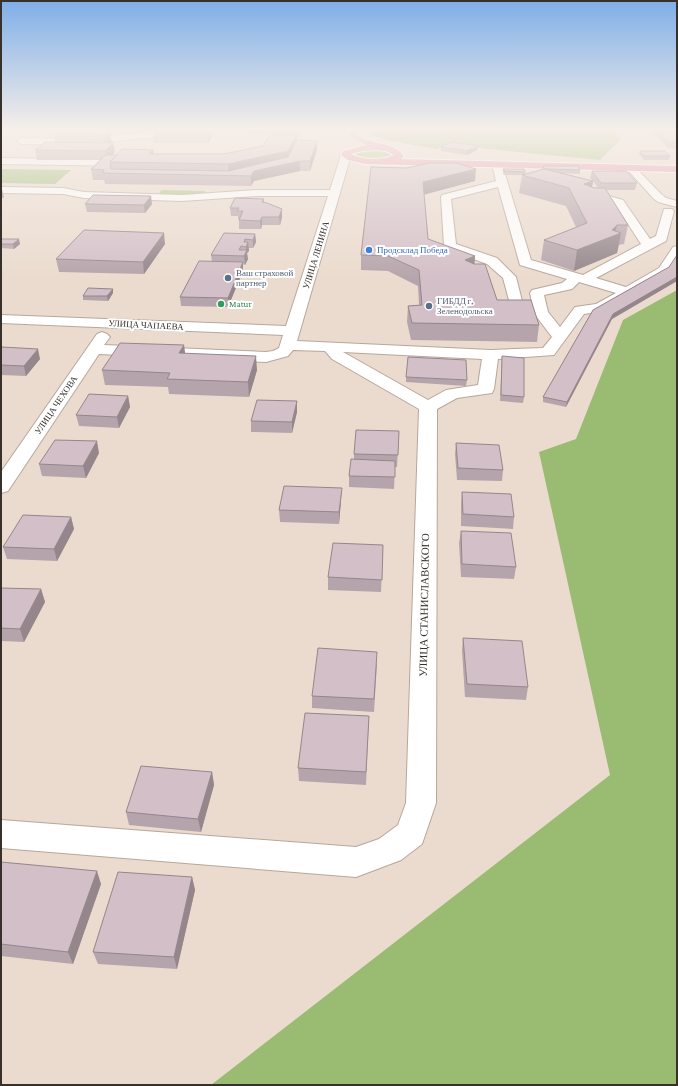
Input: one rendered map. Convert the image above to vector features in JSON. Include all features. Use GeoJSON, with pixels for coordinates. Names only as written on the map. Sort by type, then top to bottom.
{"type":"FeatureCollection","features":[{"type":"Feature","properties":{"kind":"street","name":"УЛИЦА ЛЕНИНА"},"geometry":{"type":"LineString","coordinates":[[290,338],[338,180]]}},
{"type":"Feature","properties":{"kind":"street"},"geometry":{"type":"LineString","coordinates":[[500,180],[525,262]]}},
{"type":"Feature","properties":{"kind":"street"},"geometry":{"type":"LineString","coordinates":[[642,180],[657,196],[674,208],[677,230]]}},
{"type":"Feature","properties":{"kind":"street"},"geometry":{"type":"LineString","coordinates":[[502,183],[446,197],[450,246],[492,261],[509,277],[517,308],[541,313]]}},
{"type":"Feature","properties":{"kind":"street"},"geometry":{"type":"LineString","coordinates":[[1,190],[63,191],[84,195],[182,198],[257,193],[334,194]]}},
{"type":"Feature","properties":{"kind":"street"},"geometry":{"type":"LineString","coordinates":[[575,190],[619,202],[657,196]]}},
{"type":"Feature","properties":{"kind":"street"},"geometry":{"type":"LineString","coordinates":[[619,202],[648,245]]}},
{"type":"Feature","properties":{"kind":"street"},"geometry":{"type":"LineString","coordinates":[[560,337],[541,313],[537,293],[567,286],[662,238],[674,208]]}},
{"type":"Feature","properties":{"kind":"street","name":"УЛИЦА ЧАПАЕВА"},"geometry":{"type":"LineString","coordinates":[[1,319],[111,324],[290,338],[329,347],[491,355],[548,352],[580,310],[599,308],[664,271],[677,250]]}},
{"type":"Feature","properties":{"kind":"street"},"geometry":{"type":"LineString","coordinates":[[500,269],[525,262],[628,292]]}},
{"type":"Feature","properties":{"kind":"street","name":"УЛИЦА ЧЕХОВА"},"geometry":{"type":"LineString","coordinates":[[1,487],[111,324]]}},
{"type":"Feature","properties":{"kind":"street"},"geometry":{"type":"LineString","coordinates":[[94,349],[266,357],[284,352],[290,338]]}},
{"type":"Feature","properties":{"kind":"street"},"geometry":{"type":"LineString","coordinates":[[329,347],[338,356],[428,407],[452,394],[486,390],[491,355]]}},
{"type":"Feature","properties":{"kind":"street","name":"УЛИЦА СТАНИСЛАВСКОГО"},"geometry":{"type":"LineString","coordinates":[[1,834],[356,862],[390,850],[411,834],[421,803],[428,407]]}},
{"type":"Feature","properties":{"kind":"green space"},"geometry":{"type":"Polygon","coordinates":[[[1,180],[60,180],[55,184],[1,183],[1,180]]]}},
{"type":"Feature","properties":{"kind":"green space"},"geometry":{"type":"Polygon","coordinates":[[[161,190],[205,191],[204,193],[198,195],[159,194],[161,190]]]}},
{"type":"Feature","properties":{"kind":"green space"},"geometry":{"type":"Polygon","coordinates":[[[677,290],[677,1085],[211,1085],[610,775],[539,452],[576,439],[623,320],[677,290]]]}},
{"type":"Feature","properties":{"kind":"building"},"geometry":{"type":"Polygon","coordinates":[[[370,180],[432,180],[423,182],[428,239],[475,256],[465,260],[474,264],[485,264],[497,300],[531,300],[539,325],[412,323],[408,306],[422,305],[419,270],[388,256],[361,255],[370,180]]]}},
{"type":"Feature","properties":{"kind":"building"},"geometry":{"type":"Polygon","coordinates":[[[539,180],[593,181],[584,184],[594,188],[605,188],[628,225],[617,225],[612,230],[621,233],[577,250],[544,240],[587,223],[569,188],[539,180]]]}},
{"type":"Feature","properties":{"kind":"building"},"geometry":{"type":"Polygon","coordinates":[[[599,180],[634,180],[637,183],[601,183],[599,180]]]}},
{"type":"Feature","properties":{"kind":"building"},"geometry":{"type":"Polygon","coordinates":[[[93,195],[151,196],[144,205],[85,204],[93,195]]]}},
{"type":"Feature","properties":{"kind":"building"},"geometry":{"type":"Polygon","coordinates":[[[235,198],[264,199],[262,202],[282,209],[279,217],[262,217],[260,221],[239,220],[243,211],[237,211],[239,208],[230,208],[235,198]]]}},
{"type":"Feature","properties":{"kind":"building"},"geometry":{"type":"Polygon","coordinates":[[[84,230],[164,233],[143,262],[56,259],[84,230]]]}},
{"type":"Feature","properties":{"kind":"building"},"geometry":{"type":"Polygon","coordinates":[[[224,233],[255,234],[253,240],[245,239],[244,242],[248,242],[246,247],[241,246],[239,250],[247,250],[244,256],[211,255],[224,233]]]}},
{"type":"Feature","properties":{"kind":"building"},"geometry":{"type":"Polygon","coordinates":[[[1,239],[19,239],[13,244],[1,244],[1,239]]]}},
{"type":"Feature","properties":{"kind":"building"},"geometry":{"type":"Polygon","coordinates":[[[677,255],[677,277],[613,314],[567,402],[543,397],[593,310],[669,267],[677,255]]]}},
{"type":"Feature","properties":{"kind":"building"},"geometry":{"type":"Polygon","coordinates":[[[199,261],[243,262],[228,298],[180,297],[199,261]]]}},
{"type":"Feature","properties":{"kind":"building"},"geometry":{"type":"Polygon","coordinates":[[[88,288],[113,289],[107,296],[83,296],[88,288]]]}},
{"type":"Feature","properties":{"kind":"building"},"geometry":{"type":"Polygon","coordinates":[[[120,343],[184,345],[179,353],[256,356],[248,382],[167,379],[170,373],[102,370],[120,343]]]}},
{"type":"Feature","properties":{"kind":"building"},"geometry":{"type":"Polygon","coordinates":[[[2,347],[38,349],[24,366],[1,365],[2,347]]]}},
{"type":"Feature","properties":{"kind":"building"},"geometry":{"type":"Polygon","coordinates":[[[502,356],[524,358],[524,397],[501,395],[502,356]]]}},
{"type":"Feature","properties":{"kind":"building"},"geometry":{"type":"Polygon","coordinates":[[[408,357],[466,360],[467,380],[406,377],[408,357]]]}},
{"type":"Feature","properties":{"kind":"building"},"geometry":{"type":"Polygon","coordinates":[[[89,394],[128,396],[117,417],[76,415],[89,394]]]}},
{"type":"Feature","properties":{"kind":"building"},"geometry":{"type":"Polygon","coordinates":[[[257,400],[297,401],[292,422],[251,421],[257,400]]]}},
{"type":"Feature","properties":{"kind":"building"},"geometry":{"type":"Polygon","coordinates":[[[356,430],[399,431],[398,455],[354,454],[356,430]]]}},
{"type":"Feature","properties":{"kind":"building"},"geometry":{"type":"Polygon","coordinates":[[[55,440],[97,441],[83,466],[39,464],[55,440]]]}},
{"type":"Feature","properties":{"kind":"building"},"geometry":{"type":"Polygon","coordinates":[[[456,443],[499,445],[503,470],[458,468],[456,443]]]}},
{"type":"Feature","properties":{"kind":"building"},"geometry":{"type":"Polygon","coordinates":[[[351,459],[395,461],[395,477],[349,476],[351,459]]]}},
{"type":"Feature","properties":{"kind":"building"},"geometry":{"type":"Polygon","coordinates":[[[284,486],[342,488],[339,512],[279,510],[284,486]]]}},
{"type":"Feature","properties":{"kind":"building"},"geometry":{"type":"Polygon","coordinates":[[[462,492],[511,494],[514,517],[463,514],[462,492]]]}},
{"type":"Feature","properties":{"kind":"building"},"geometry":{"type":"Polygon","coordinates":[[[23,515],[71,517],[54,549],[3,547],[23,515]]]}},
{"type":"Feature","properties":{"kind":"building"},"geometry":{"type":"Polygon","coordinates":[[[461,531],[511,533],[516,567],[462,564],[461,531]]]}},
{"type":"Feature","properties":{"kind":"building"},"geometry":{"type":"Polygon","coordinates":[[[333,543],[383,545],[382,580],[328,577],[333,543]]]}},
{"type":"Feature","properties":{"kind":"building"},"geometry":{"type":"Polygon","coordinates":[[[1,588],[41,589],[20,629],[1,628],[1,588]]]}},
{"type":"Feature","properties":{"kind":"building"},"geometry":{"type":"Polygon","coordinates":[[[463,638],[522,641],[528,687],[467,684],[463,638]]]}},
{"type":"Feature","properties":{"kind":"building"},"geometry":{"type":"Polygon","coordinates":[[[318,648],[377,652],[374,699],[312,696],[318,648]]]}},
{"type":"Feature","properties":{"kind":"building"},"geometry":{"type":"Polygon","coordinates":[[[305,713],[369,716],[366,772],[298,768],[305,713]]]}},
{"type":"Feature","properties":{"kind":"building"},"geometry":{"type":"Polygon","coordinates":[[[141,766],[212,772],[198,819],[126,812],[141,766]]]}},
{"type":"Feature","properties":{"kind":"building"},"geometry":{"type":"Polygon","coordinates":[[[1,862],[97,871],[68,952],[1,944],[1,862]]]}},
{"type":"Feature","properties":{"kind":"building"},"geometry":{"type":"Polygon","coordinates":[[[118,872],[192,877],[174,957],[93,952],[118,872]]]}},
{"type":"Feature","properties":{"kind":"place","name":"Продсклад Победа"},"geometry":{"type":"Point","coordinates":[369,250]}},
{"type":"Feature","properties":{"kind":"place","name":"Ваш страховой партнер"},"geometry":{"type":"Point","coordinates":[228,278]}},
{"type":"Feature","properties":{"kind":"place","name":"Matur"},"geometry":{"type":"Point","coordinates":[221,304]}},
{"type":"Feature","properties":{"kind":"place","name":"ГИБДД г. Зеленодольска"},"geometry":{"type":"Point","coordinates":[429,306]}}]}
